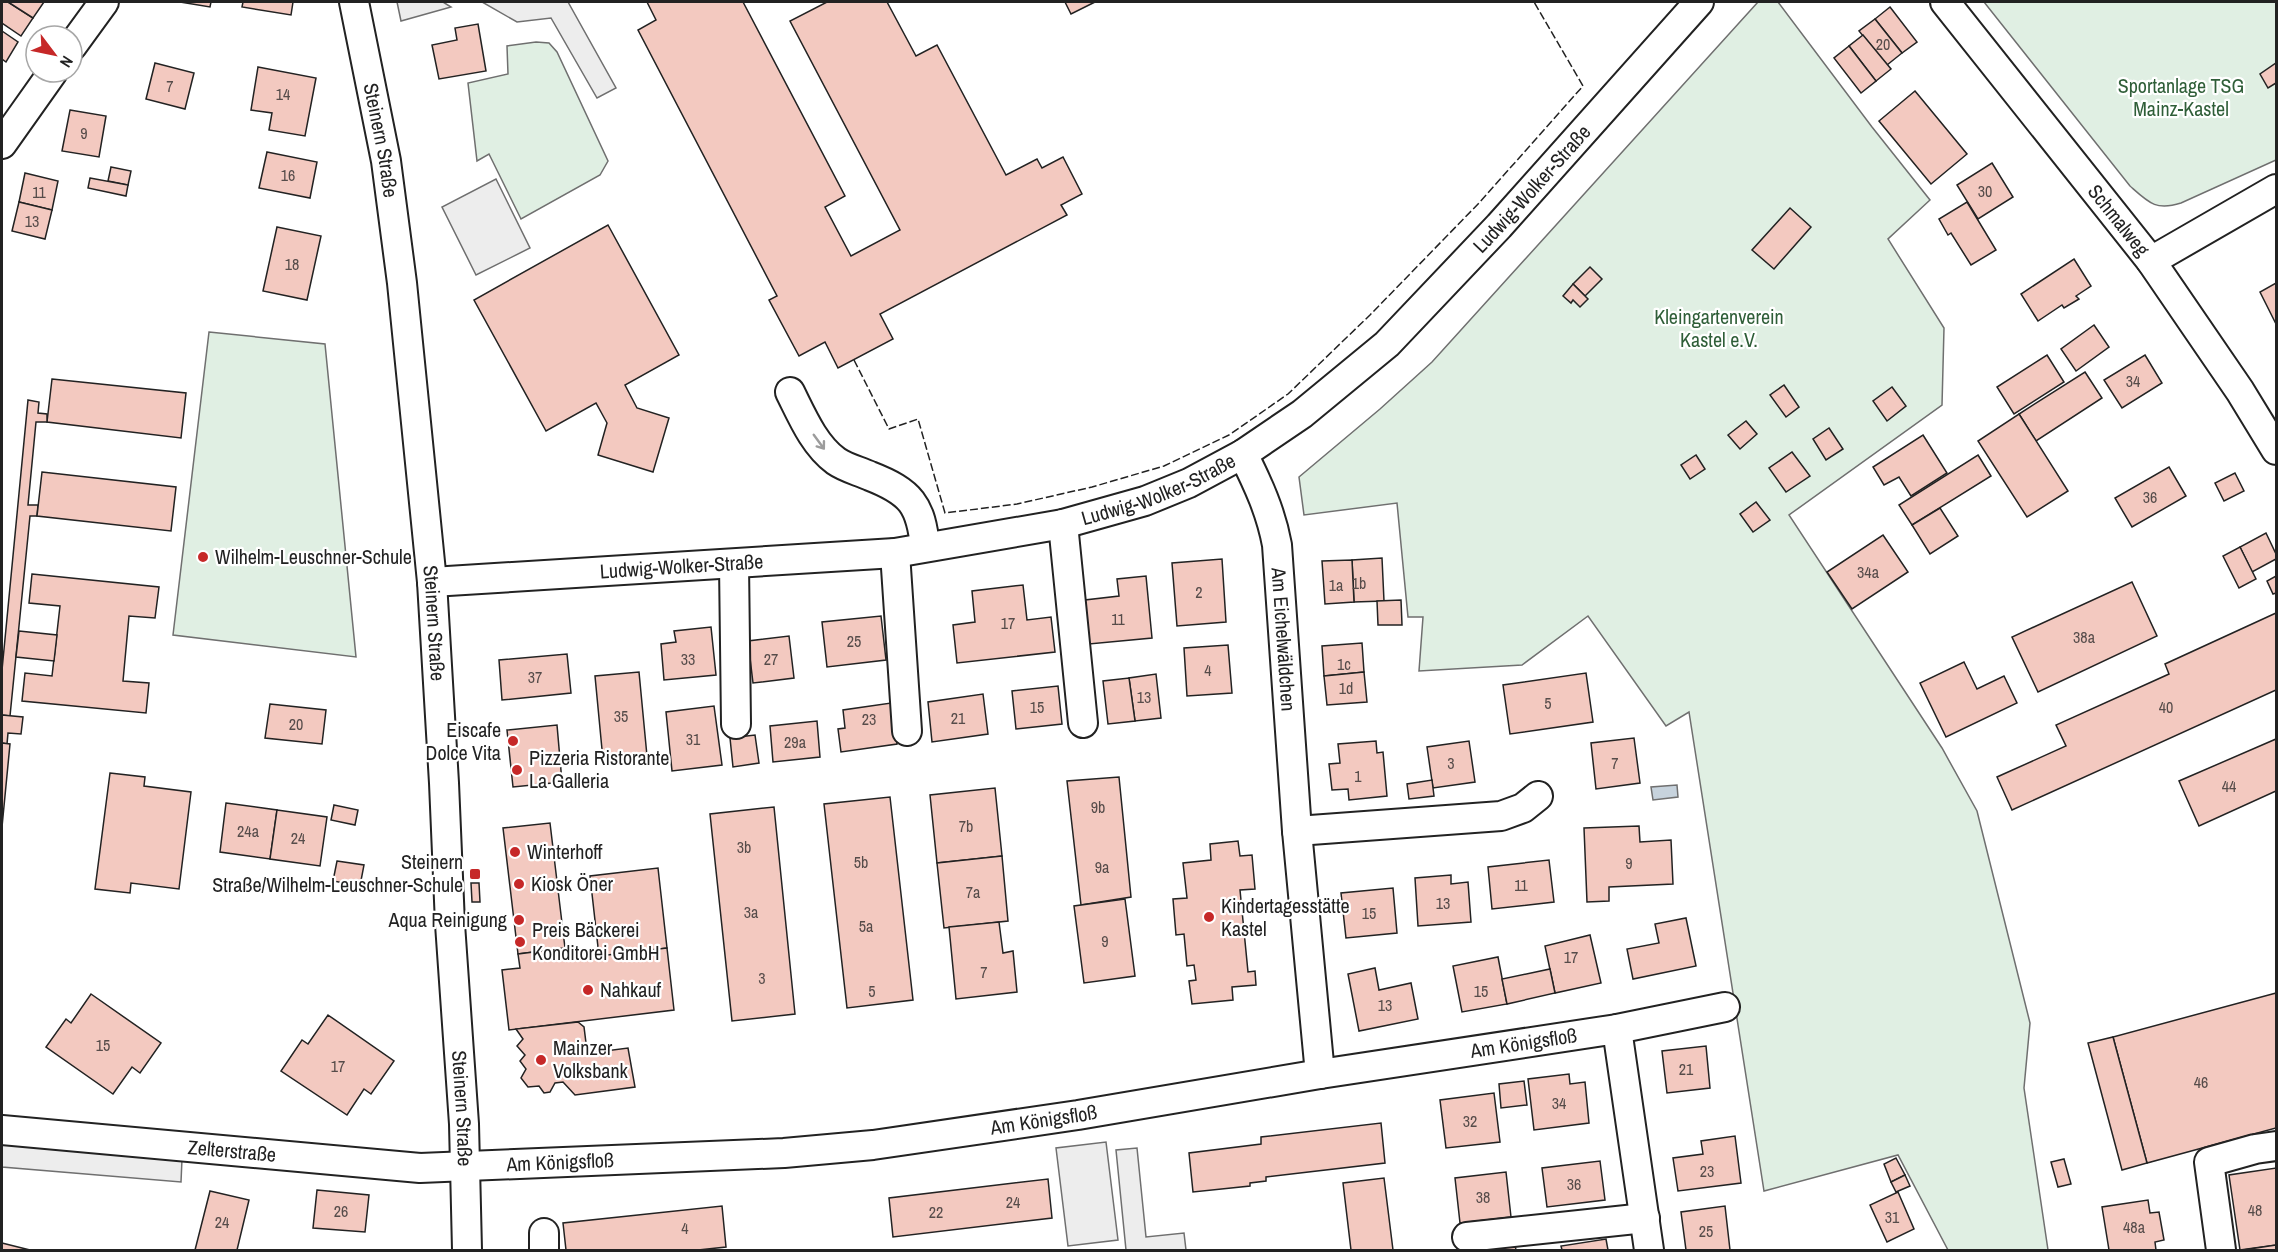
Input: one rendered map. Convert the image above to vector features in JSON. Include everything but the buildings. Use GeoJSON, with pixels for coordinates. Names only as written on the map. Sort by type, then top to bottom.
{"type":"FeatureCollection","features":[{"type":"Feature","properties":{"kind":"street"},"geometry":{"type":"LineString","coordinates":[[84,30],[104,2]]}},
{"type":"Feature","properties":{"kind":"street","name":"Steinern Straße"},"geometry":{"type":"LineString","coordinates":[[354,2],[386,161],[402,283],[432,582],[450,924],[464,1124],[467,1251]]}},
{"type":"Feature","properties":{"kind":"street","name":"Ludwig-Wolker-Straße"},"geometry":{"type":"LineString","coordinates":[[432,582],[895,553],[1063,524],[1145,501],[1188,483],[1243,454],[1302,414],[1387,344],[1499,226],[1699,2]]}},
{"type":"Feature","properties":{"kind":"street","name":"Schmalweg"},"geometry":{"type":"LineString","coordinates":[[1945,2],[2151,261],[2240,391],[2277,450]]}},
{"type":"Feature","properties":{"kind":"street"},"geometry":{"type":"LineString","coordinates":[[2,144],[44,84]]}},
{"type":"Feature","properties":{"kind":"street"},"geometry":{"type":"LineString","coordinates":[[2151,261],[2277,189]]}},
{"type":"Feature","properties":{"kind":"street"},"geometry":{"type":"LineString","coordinates":[[790,392],[805,423],[824,450],[837,461],[901,492],[912,503],[922,521],[925,548]]}},
{"type":"Feature","properties":{"kind":"street","name":"Am Eichelwäldchen"},"geometry":{"type":"LineString","coordinates":[[1243,454],[1259,484],[1272,518],[1277,545],[1297,831],[1320,1074]]}},
{"type":"Feature","properties":{"kind":"street"},"geometry":{"type":"LineString","coordinates":[[1063,524],[1083,723]]}},
{"type":"Feature","properties":{"kind":"street"},"geometry":{"type":"LineString","coordinates":[[895,553],[908,732]]}},
{"type":"Feature","properties":{"kind":"street"},"geometry":{"type":"LineString","coordinates":[[734,564],[736,724]]}},
{"type":"Feature","properties":{"kind":"street"},"geometry":{"type":"LineString","coordinates":[[1297,831],[1501,816],[1522,808],[1538,796]]}},
{"type":"Feature","properties":{"kind":"street","name":"Am Königsfloß"},"geometry":{"type":"LineString","coordinates":[[464,1166],[784,1152],[873,1144],[1145,1105],[1320,1074],[1617,1029],[1725,1006]]}},
{"type":"Feature","properties":{"kind":"street"},"geometry":{"type":"LineString","coordinates":[[1617,1029],[1649,1251]]}},
{"type":"Feature","properties":{"kind":"street","name":"Zelterstraße"},"geometry":{"type":"LineString","coordinates":[[2,1130],[420,1168],[464,1166]]}},
{"type":"Feature","properties":{"kind":"street"},"geometry":{"type":"LineString","coordinates":[[2221,1251],[2209,1162],[2255,1149],[2277,1146]]}},
{"type":"Feature","properties":{"kind":"street"},"geometry":{"type":"LineString","coordinates":[[1467,1237],[1523,1241],[1645,1218]]}},
{"type":"Feature","properties":{"kind":"green space","name":"Kleingartenverein Kastel e.V."},"geometry":{"type":"Polygon","coordinates":[[[1758,2],[1778,2],[1930,200],[1888,239],[1944,328],[1942,405],[1789,515],[1942,748],[1977,811],[2030,1023],[2024,1088],[2048,1250],[1948,1250],[1898,1155],[1764,1191],[1689,712],[1666,726],[1588,616],[1522,665],[1419,671],[1423,617],[1408,617],[1397,503],[1304,515],[1299,477],[1432,362],[1758,2]]]}},
{"type":"Feature","properties":{"kind":"green space","name":"Sportanlage TSG Mainz-Kastel"},"geometry":{"type":"Polygon","coordinates":[[[1984,2],[2276,2],[2276,160],[2181,203],[2165,206],[2153,204],[2130,186],[1984,2]]]}},
{"type":"Feature","properties":{"kind":"green space"},"geometry":{"type":"Polygon","coordinates":[[[536,42],[549,43],[557,52],[608,161],[600,175],[521,219],[489,154],[477,161],[468,83],[508,74],[507,46],[536,42]]]}},
{"type":"Feature","properties":{"kind":"green space"},"geometry":{"type":"Polygon","coordinates":[[[209,332],[325,344],[356,657],[173,635],[209,332]]]}},
{"type":"Feature","properties":{"kind":"shaded area"},"geometry":{"type":"Polygon","coordinates":[[[397,2],[443,2],[451,7],[401,21],[397,2]]]}},
{"type":"Feature","properties":{"kind":"shaded area"},"geometry":{"type":"Polygon","coordinates":[[[482,2],[568,2],[616,88],[597,98],[551,18],[517,22],[482,2]]]}},
{"type":"Feature","properties":{"kind":"shaded area"},"geometry":{"type":"Polygon","coordinates":[[[496,179],[530,248],[476,275],[442,207],[496,179]]]}},
{"type":"Feature","properties":{"kind":"shaded area"},"geometry":{"type":"Polygon","coordinates":[[[1677,785],[1678,797],[1653,800],[1651,787],[1677,785]]]}},
{"type":"Feature","properties":{"kind":"shaded area"},"geometry":{"type":"Polygon","coordinates":[[[1106,1142],[1118,1240],[1068,1246],[1056,1148],[1106,1142]]]}},
{"type":"Feature","properties":{"kind":"shaded area"},"geometry":{"type":"Polygon","coordinates":[[[2,1144],[182,1159],[181,1182],[2,1167],[2,1144]]]}},
{"type":"Feature","properties":{"kind":"shaded area"},"geometry":{"type":"Polygon","coordinates":[[[1137,1148],[1146,1237],[1184,1233],[1186,1250],[1126,1250],[1116,1150],[1137,1148]]]}},
{"type":"Feature","properties":{"kind":"fence"},"geometry":{"type":"LineString","coordinates":[[854,360],[889,429],[918,419],[945,513],[1017,504],[1092,487],[1164,466],[1229,435],[1288,394],[1370,315],[1479,203],[1583,86],[1534,2]]}},
{"type":"Feature","properties":{"kind":"place","name":"Wilhelm-Leuschner-Schule"},"geometry":{"type":"Point","coordinates":[203,557]}},
{"type":"Feature","properties":{"kind":"place","name":"Eiscafe Dolce Vita"},"geometry":{"type":"Point","coordinates":[513,741]}},
{"type":"Feature","properties":{"kind":"place","name":"Pizzeria Ristorante La Galleria"},"geometry":{"type":"Point","coordinates":[517,770]}},
{"type":"Feature","properties":{"kind":"place","name":"Winterhoff"},"geometry":{"type":"Point","coordinates":[515,852]}},
{"type":"Feature","properties":{"kind":"place","name":"Steinern Straße/Wilhelm-Leuschner-Schule"},"geometry":{"type":"Point","coordinates":[475,874]}},
{"type":"Feature","properties":{"kind":"place","name":"Kiosk Öner"},"geometry":{"type":"Point","coordinates":[519,884]}},
{"type":"Feature","properties":{"kind":"place","name":"Kindertagesstätte Kastel"},"geometry":{"type":"Point","coordinates":[1209,917]}},
{"type":"Feature","properties":{"kind":"place","name":"Aqua Reinigung"},"geometry":{"type":"Point","coordinates":[519,920]}},
{"type":"Feature","properties":{"kind":"place","name":"Preis Bäckerei Konditorei GmbH"},"geometry":{"type":"Point","coordinates":[520,942]}},
{"type":"Feature","properties":{"kind":"place","name":"Nahkauf"},"geometry":{"type":"Point","coordinates":[588,990]}},
{"type":"Feature","properties":{"kind":"place","name":"Mainzer Volksbank"},"geometry":{"type":"Point","coordinates":[541,1060]}}]}
